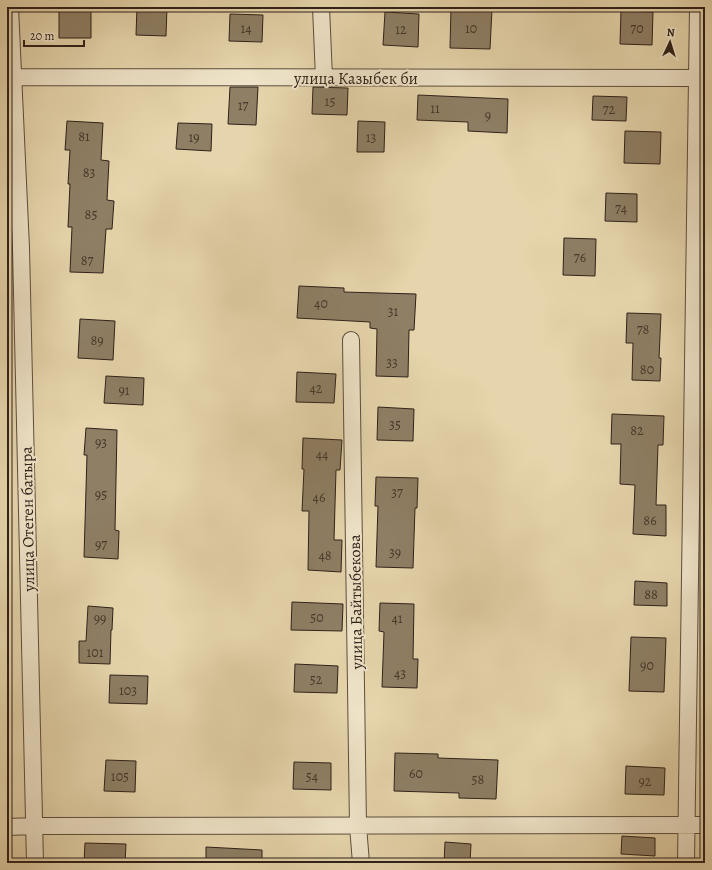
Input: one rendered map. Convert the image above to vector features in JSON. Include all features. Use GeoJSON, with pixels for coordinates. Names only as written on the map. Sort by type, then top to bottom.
{"type":"FeatureCollection","features":[{"type":"Feature","properties":{"kind":"street","name":"улица Отеген батыра"},"geometry":{"type":"LineString","coordinates":[[10,7],[10,76],[21,248],[35,863]]}},
{"type":"Feature","properties":{"kind":"street"},"geometry":{"type":"LineString","coordinates":[[321,7],[324,78]]}},
{"type":"Feature","properties":{"kind":"street"},"geometry":{"type":"LineString","coordinates":[[686,863],[701,78],[698,7]]}},
{"type":"Feature","properties":{"kind":"street","name":"улица Казыбек би"},"geometry":{"type":"LineString","coordinates":[[10,76],[701,78]]}},
{"type":"Feature","properties":{"kind":"street","name":"улица Байтыбекова"},"geometry":{"type":"LineString","coordinates":[[351,340],[358,826],[361,863]]}},
{"type":"Feature","properties":{"kind":"street"},"geometry":{"type":"LineString","coordinates":[[7,827],[705,825]]}},
{"type":"Feature","properties":{"kind":"building"},"geometry":{"type":"Polygon","coordinates":[[[137,7],[167,7],[166,36],[136,35],[137,7]]]}},
{"type":"Feature","properties":{"kind":"building"},"geometry":{"type":"Polygon","coordinates":[[[451,7],[492,9],[490,49],[450,48],[451,7]]]}},
{"type":"Feature","properties":{"kind":"building"},"geometry":{"type":"Polygon","coordinates":[[[59,11],[91,11],[91,38],[59,38],[59,11]]]}},
{"type":"Feature","properties":{"kind":"building"},"geometry":{"type":"Polygon","coordinates":[[[621,11],[653,12],[652,45],[620,44],[621,11]]]}},
{"type":"Feature","properties":{"kind":"building"},"geometry":{"type":"Polygon","coordinates":[[[385,12],[419,14],[418,47],[383,45],[385,12]]]}},
{"type":"Feature","properties":{"kind":"building"},"geometry":{"type":"Polygon","coordinates":[[[230,14],[263,15],[262,42],[229,41],[230,14]]]}},
{"type":"Feature","properties":{"kind":"building"},"geometry":{"type":"Polygon","coordinates":[[[230,87],[258,87],[256,125],[228,124],[230,87]]]}},
{"type":"Feature","properties":{"kind":"building"},"geometry":{"type":"Polygon","coordinates":[[[313,87],[348,88],[347,115],[312,114],[313,87]]]}},
{"type":"Feature","properties":{"kind":"building"},"geometry":{"type":"Polygon","coordinates":[[[418,95],[508,99],[507,133],[468,131],[468,122],[417,120],[418,95]]]}},
{"type":"Feature","properties":{"kind":"building"},"geometry":{"type":"Polygon","coordinates":[[[593,96],[627,97],[626,121],[592,120],[593,96]]]}},
{"type":"Feature","properties":{"kind":"building"},"geometry":{"type":"Polygon","coordinates":[[[67,121],[103,123],[101,160],[109,161],[107,200],[114,201],[112,229],[106,229],[103,273],[70,272],[72,227],[68,227],[70,150],[65,150],[67,121]]]}},
{"type":"Feature","properties":{"kind":"building"},"geometry":{"type":"Polygon","coordinates":[[[358,121],[385,122],[384,152],[357,152],[358,121]]]}},
{"type":"Feature","properties":{"kind":"building"},"geometry":{"type":"Polygon","coordinates":[[[178,123],[212,124],[211,151],[176,149],[178,123]]]}},
{"type":"Feature","properties":{"kind":"building"},"geometry":{"type":"Polygon","coordinates":[[[625,131],[661,132],[660,164],[624,163],[625,131]]]}},
{"type":"Feature","properties":{"kind":"building"},"geometry":{"type":"Polygon","coordinates":[[[606,193],[637,194],[637,222],[605,221],[606,193]]]}},
{"type":"Feature","properties":{"kind":"building"},"geometry":{"type":"Polygon","coordinates":[[[564,238],[596,239],[595,276],[563,275],[564,238]]]}},
{"type":"Feature","properties":{"kind":"building"},"geometry":{"type":"Polygon","coordinates":[[[299,286],[344,288],[344,292],[416,294],[414,330],[409,330],[408,377],[376,376],[377,329],[370,328],[370,322],[297,318],[299,286]]]}},
{"type":"Feature","properties":{"kind":"building"},"geometry":{"type":"Polygon","coordinates":[[[627,313],[661,314],[659,358],[661,358],[660,381],[632,380],[633,343],[626,343],[627,313]]]}},
{"type":"Feature","properties":{"kind":"building"},"geometry":{"type":"Polygon","coordinates":[[[80,319],[115,321],[113,360],[78,358],[80,319]]]}},
{"type":"Feature","properties":{"kind":"building"},"geometry":{"type":"Polygon","coordinates":[[[297,372],[336,374],[334,403],[296,402],[297,372]]]}},
{"type":"Feature","properties":{"kind":"building"},"geometry":{"type":"Polygon","coordinates":[[[106,376],[144,378],[143,405],[104,403],[106,376]]]}},
{"type":"Feature","properties":{"kind":"building"},"geometry":{"type":"Polygon","coordinates":[[[378,407],[414,409],[413,441],[377,440],[378,407]]]}},
{"type":"Feature","properties":{"kind":"building"},"geometry":{"type":"Polygon","coordinates":[[[612,414],[664,416],[663,445],[658,445],[656,505],[666,505],[666,536],[633,534],[635,485],[620,484],[621,444],[611,444],[612,414]]]}},
{"type":"Feature","properties":{"kind":"building"},"geometry":{"type":"Polygon","coordinates":[[[86,428],[117,430],[115,530],[119,531],[118,559],[84,557],[87,455],[84,455],[86,428]]]}},
{"type":"Feature","properties":{"kind":"building"},"geometry":{"type":"Polygon","coordinates":[[[303,438],[342,440],[340,470],[336,470],[334,540],[342,540],[341,572],[308,570],[309,511],[302,511],[304,469],[302,469],[303,438]]]}},
{"type":"Feature","properties":{"kind":"building"},"geometry":{"type":"Polygon","coordinates":[[[376,477],[418,478],[417,508],[415,508],[413,568],[376,567],[378,506],[375,506],[376,477]]]}},
{"type":"Feature","properties":{"kind":"building"},"geometry":{"type":"Polygon","coordinates":[[[635,581],[667,583],[667,606],[634,605],[635,581]]]}},
{"type":"Feature","properties":{"kind":"building"},"geometry":{"type":"Polygon","coordinates":[[[292,602],[343,604],[342,631],[291,630],[292,602]]]}},
{"type":"Feature","properties":{"kind":"building"},"geometry":{"type":"Polygon","coordinates":[[[380,603],[414,604],[413,659],[418,659],[417,688],[382,687],[384,632],[379,631],[380,603]]]}},
{"type":"Feature","properties":{"kind":"building"},"geometry":{"type":"Polygon","coordinates":[[[88,606],[113,608],[110,664],[79,663],[79,641],[86,641],[88,606]]]}},
{"type":"Feature","properties":{"kind":"building"},"geometry":{"type":"Polygon","coordinates":[[[631,637],[666,638],[664,692],[629,691],[631,637]]]}},
{"type":"Feature","properties":{"kind":"building"},"geometry":{"type":"Polygon","coordinates":[[[295,664],[338,666],[337,693],[294,692],[295,664]]]}},
{"type":"Feature","properties":{"kind":"building"},"geometry":{"type":"Polygon","coordinates":[[[110,675],[148,676],[147,704],[109,703],[110,675]]]}},
{"type":"Feature","properties":{"kind":"building"},"geometry":{"type":"Polygon","coordinates":[[[395,753],[438,754],[438,758],[498,760],[496,799],[459,798],[459,793],[394,791],[395,753]]]}},
{"type":"Feature","properties":{"kind":"building"},"geometry":{"type":"Polygon","coordinates":[[[106,760],[136,761],[135,792],[104,791],[106,760]]]}},
{"type":"Feature","properties":{"kind":"building"},"geometry":{"type":"Polygon","coordinates":[[[294,762],[331,763],[331,790],[293,789],[294,762]]]}},
{"type":"Feature","properties":{"kind":"building"},"geometry":{"type":"Polygon","coordinates":[[[626,766],[665,768],[664,795],[625,794],[626,766]]]}},
{"type":"Feature","properties":{"kind":"building"},"geometry":{"type":"Polygon","coordinates":[[[622,836],[655,838],[655,856],[621,854],[622,836]]]}},
{"type":"Feature","properties":{"kind":"building"},"geometry":{"type":"Polygon","coordinates":[[[445,842],[471,844],[470,863],[444,863],[445,842]]]}},
{"type":"Feature","properties":{"kind":"building"},"geometry":{"type":"Polygon","coordinates":[[[85,843],[126,844],[125,863],[84,863],[85,843]]]}},
{"type":"Feature","properties":{"kind":"building"},"geometry":{"type":"Polygon","coordinates":[[[206,847],[262,850],[262,863],[206,863],[206,847]]]}}]}
